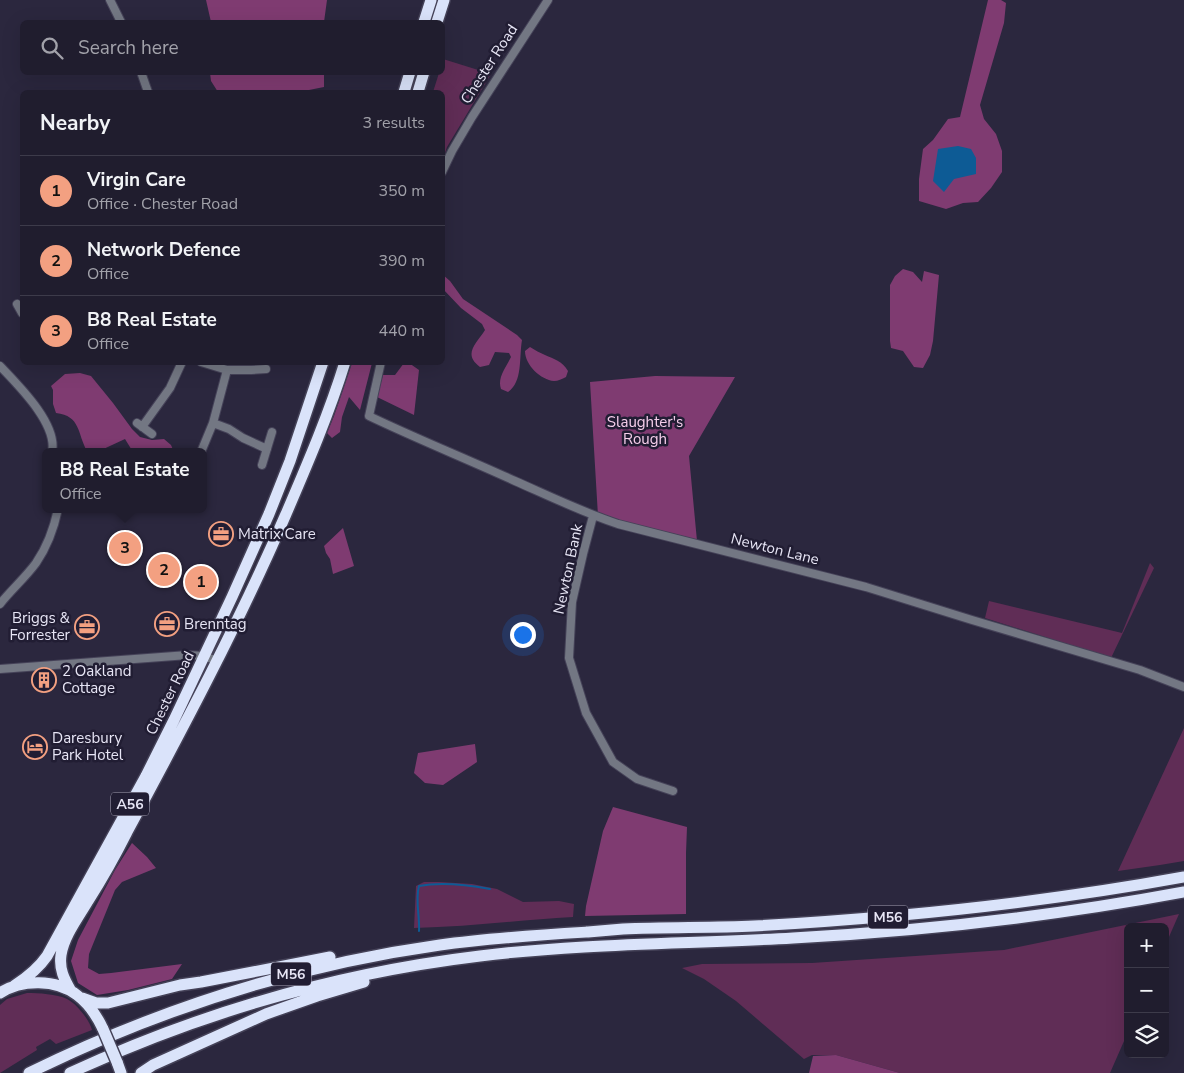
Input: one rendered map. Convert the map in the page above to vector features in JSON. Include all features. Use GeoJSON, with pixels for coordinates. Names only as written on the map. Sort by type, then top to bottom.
{"type":"FeatureCollection","features":[{"type":"Feature","properties":{"kind":"highway"},"geometry":{"type":"LineString","coordinates":[[425,20],[431,0]]}},
{"type":"Feature","properties":{"kind":"highway"},"geometry":{"type":"LineString","coordinates":[[438,20],[444,0]]}},
{"type":"Feature","properties":{"kind":"highway"},"geometry":{"type":"LineString","coordinates":[[405,90],[409,75]]}},
{"type":"Feature","properties":{"kind":"highway"},"geometry":{"type":"LineString","coordinates":[[419,90],[423,75]]}},
{"type":"Feature","properties":{"kind":"highway","name":"Chester Road"},"geometry":{"type":"LineString","coordinates":[[6,988],[30,976],[47,956],[146,776],[204,656],[269,514],[302,428],[322,365]]}},
{"type":"Feature","properties":{"kind":"highway"},"geometry":{"type":"LineString","coordinates":[[302,428],[309,421],[330,365]]}},
{"type":"Feature","properties":{"kind":"highway","name":"Chester Road"},"geometry":{"type":"LineString","coordinates":[[71,991],[61,970],[63,947],[178,738],[217,661],[298,486],[344,365]]}},
{"type":"Feature","properties":{"kind":"highway","name":"M56"},"geometry":{"type":"LineString","coordinates":[[29,1073],[106,1037],[240,989],[332,964],[437,945],[495,938],[624,929],[748,926],[900,916],[1046,899],[1184,877]]}},
{"type":"Feature","properties":{"kind":"highway","name":"M56"},"geometry":{"type":"LineString","coordinates":[[70,1073],[106,1056],[152,1038],[234,1009],[324,984],[438,962],[536,950],[591,946],[791,938],[892,931],[1048,914],[1184,892]]}},
{"type":"Feature","properties":{"kind":"highway"},"geometry":{"type":"LineString","coordinates":[[6,988],[29,983],[41,983],[71,991],[82,998],[96,1003],[108,1003],[180,985],[390,946],[437,945]]}},
{"type":"Feature","properties":{"kind":"highway"},"geometry":{"type":"LineString","coordinates":[[141,1073],[162,1061],[273,1012],[317,996],[364,982],[408,972],[438,962]]}},
{"type":"Feature","properties":{"kind":"highway"},"geometry":{"type":"LineString","coordinates":[[82,998],[92,1010],[103,1029],[119,1067]]}},
{"type":"Feature","properties":{"kind":"street"},"geometry":{"type":"LineString","coordinates":[[110,0],[120,20]]}},
{"type":"Feature","properties":{"kind":"street","name":"Chester Road"},"geometry":{"type":"LineString","coordinates":[[445,166],[472,118],[548,0]]}},
{"type":"Feature","properties":{"kind":"street"},"geometry":{"type":"LineString","coordinates":[[142,75],[147,90]]}},
{"type":"Feature","properties":{"kind":"street"},"geometry":{"type":"LineString","coordinates":[[17,304],[20,309]]}},
{"type":"Feature","properties":{"kind":"street"},"geometry":{"type":"LineString","coordinates":[[152,434],[140,425],[170,388],[181,365]]}},
{"type":"Feature","properties":{"kind":"street"},"geometry":{"type":"LineString","coordinates":[[211,365],[227,370],[266,369]]}},
{"type":"Feature","properties":{"kind":"street","name":"Newton Lane"},"geometry":{"type":"LineString","coordinates":[[380,365],[369,416],[593,516],[866,587],[1140,670],[1184,688]]}},
{"type":"Feature","properties":{"kind":"street"},"geometry":{"type":"LineString","coordinates":[[0,366],[37,407],[49,430],[54,448]]}},
{"type":"Feature","properties":{"kind":"street"},"geometry":{"type":"LineString","coordinates":[[203,448],[213,423],[227,370]]}},
{"type":"Feature","properties":{"kind":"street"},"geometry":{"type":"LineString","coordinates":[[213,423],[229,429],[267,449]]}},
{"type":"Feature","properties":{"kind":"street"},"geometry":{"type":"LineString","coordinates":[[262,465],[272,432]]}},
{"type":"Feature","properties":{"kind":"street"},"geometry":{"type":"LineString","coordinates":[[0,604],[36,563],[52,530],[57,513]]}},
{"type":"Feature","properties":{"kind":"street","name":"Newton Bank"},"geometry":{"type":"LineString","coordinates":[[593,516],[572,602],[569,658],[586,713],[613,762],[637,779],[673,791]]}},
{"type":"Feature","properties":{"kind":"street"},"geometry":{"type":"LineString","coordinates":[[0,669],[188,655],[204,656],[217,661]]}},
{"type":"Feature","properties":{"kind":"shaded area"},"geometry":{"type":"Polygon","coordinates":[[[445,60],[491,74],[445,153],[445,90],[434,90],[438,75],[445,75],[445,60]]]}},
{"type":"Feature","properties":{"kind":"shaded area"},"geometry":{"type":"Polygon","coordinates":[[[1150,563],[1154,568],[1111,658],[985,618],[989,601],[1122,633],[1150,563]]]}},
{"type":"Feature","properties":{"kind":"shaded area"},"geometry":{"type":"Polygon","coordinates":[[[1184,728],[1184,861],[1118,871],[1184,728]]]}},
{"type":"Feature","properties":{"kind":"shaded area"},"geometry":{"type":"Polygon","coordinates":[[[424,882],[472,884],[497,889],[523,902],[559,901],[574,904],[573,917],[414,928],[416,886],[424,882]]]}},
{"type":"Feature","properties":{"kind":"shaded area"},"geometry":{"type":"Polygon","coordinates":[[[1179,914],[1169,937],[1169,923],[1135,923],[1179,914]]]}},
{"type":"Feature","properties":{"kind":"shaded area"},"geometry":{"type":"Polygon","coordinates":[[[1124,925],[1124,1041],[1110,1073],[900,1073],[836,1055],[812,1055],[804,1059],[736,1001],[704,979],[682,968],[702,964],[812,963],[1004,950],[1124,925]]]}},
{"type":"Feature","properties":{"kind":"shaded area"},"geometry":{"type":"Polygon","coordinates":[[[27,993],[53,995],[67,999],[82,1013],[92,1030],[56,1044],[50,1039],[36,1047],[37,1050],[0,1073],[0,1005],[7,999],[27,993]]]}},
{"type":"Feature","properties":{"kind":"green space"},"geometry":{"type":"Polygon","coordinates":[[[206,0],[327,0],[324,20],[211,20],[206,0]]]}},
{"type":"Feature","properties":{"kind":"green space"},"geometry":{"type":"Polygon","coordinates":[[[988,0],[1001,0],[1006,3],[1004,23],[980,105],[984,119],[996,134],[1002,151],[1002,172],[978,202],[963,203],[946,209],[919,201],[919,179],[923,149],[933,140],[948,119],[960,117],[988,0]]]}},
{"type":"Feature","properties":{"kind":"green space"},"geometry":{"type":"Polygon","coordinates":[[[210,75],[324,75],[324,87],[309,90],[217,90],[211,81],[210,75]]]}},
{"type":"Feature","properties":{"kind":"green space"},"geometry":{"type":"Polygon","coordinates":[[[903,269],[913,272],[922,282],[924,271],[939,275],[933,341],[930,355],[923,368],[914,367],[903,351],[891,348],[890,285],[895,276],[903,269]]]}},
{"type":"Feature","properties":{"kind":"green space"},"geometry":{"type":"Polygon","coordinates":[[[445,277],[463,299],[522,340],[520,369],[513,388],[508,392],[501,389],[500,381],[511,357],[509,353],[495,352],[489,365],[480,367],[472,358],[472,353],[475,344],[485,330],[482,324],[461,308],[445,291],[445,277]]]}},
{"type":"Feature","properties":{"kind":"green space"},"geometry":{"type":"Polygon","coordinates":[[[530,347],[555,359],[566,368],[568,371],[566,377],[554,381],[539,375],[531,366],[526,356],[525,351],[530,347]]]}},
{"type":"Feature","properties":{"kind":"green space"},"geometry":{"type":"Polygon","coordinates":[[[351,365],[371,365],[360,410],[349,397],[342,417],[340,432],[332,438],[327,433],[351,365]]]}},
{"type":"Feature","properties":{"kind":"green space"},"geometry":{"type":"Polygon","coordinates":[[[402,365],[412,365],[419,370],[414,415],[377,397],[383,375],[395,375],[402,365]]]}},
{"type":"Feature","properties":{"kind":"green space"},"geometry":{"type":"Polygon","coordinates":[[[80,373],[91,376],[140,437],[152,440],[164,439],[172,448],[131,448],[125,439],[106,448],[86,448],[77,426],[70,418],[56,413],[53,404],[53,390],[51,386],[65,374],[80,373]]]}},
{"type":"Feature","properties":{"kind":"green space","name":"Slaughter's Rough"},"geometry":{"type":"Polygon","coordinates":[[[655,376],[735,377],[689,456],[697,541],[598,516],[590,382],[655,376]]]}},
{"type":"Feature","properties":{"kind":"green space"},"geometry":{"type":"Polygon","coordinates":[[[343,528],[354,566],[333,574],[330,559],[324,546],[343,528]]]}},
{"type":"Feature","properties":{"kind":"green space"},"geometry":{"type":"Polygon","coordinates":[[[475,744],[477,762],[443,785],[425,783],[414,773],[418,753],[475,744]]]}},
{"type":"Feature","properties":{"kind":"green space"},"geometry":{"type":"Polygon","coordinates":[[[613,807],[687,827],[686,914],[585,916],[603,831],[613,807]]]}},
{"type":"Feature","properties":{"kind":"green space"},"geometry":{"type":"Polygon","coordinates":[[[132,843],[156,868],[122,882],[115,890],[89,954],[88,968],[99,974],[182,964],[172,979],[128,990],[97,995],[78,983],[71,961],[78,940],[115,870],[132,843]]]}},
{"type":"Feature","properties":{"kind":"green space"},"geometry":{"type":"Polygon","coordinates":[[[836,1055],[900,1073],[809,1073],[813,1056],[836,1055]]]}},
{"type":"Feature","properties":{"kind":"water"},"geometry":{"type":"Polygon","coordinates":[[[958,146],[971,149],[976,158],[976,174],[954,179],[944,192],[933,181],[938,149],[958,146]]]}},
{"type":"Feature","properties":{"kind":"waterway"},"geometry":{"type":"LineString","coordinates":[[419,931],[417,897],[419,886],[454,884],[490,889]]}},
{"type":"Feature","properties":{"kind":"place","name":"Matrix Care"},"geometry":{"type":"Point","coordinates":[221,534]}},
{"type":"Feature","properties":{"kind":"place","name":"B8 Real Estate"},"geometry":{"type":"Point","coordinates":[125,548]}},
{"type":"Feature","properties":{"kind":"place","name":"Network Defence"},"geometry":{"type":"Point","coordinates":[164,570]}},
{"type":"Feature","properties":{"kind":"place","name":"Virgin Care"},"geometry":{"type":"Point","coordinates":[201,582]}},
{"type":"Feature","properties":{"kind":"place","name":"Brenntag"},"geometry":{"type":"Point","coordinates":[167,624]}},
{"type":"Feature","properties":{"kind":"place","name":"Briggs & Forrester"},"geometry":{"type":"Point","coordinates":[87,627]}},
{"type":"Feature","properties":{"kind":"place","name":"2 Oakland Cottage"},"geometry":{"type":"Point","coordinates":[44,680]}},
{"type":"Feature","properties":{"kind":"place","name":"Daresbury Park Hotel"},"geometry":{"type":"Point","coordinates":[35,747]}}]}
